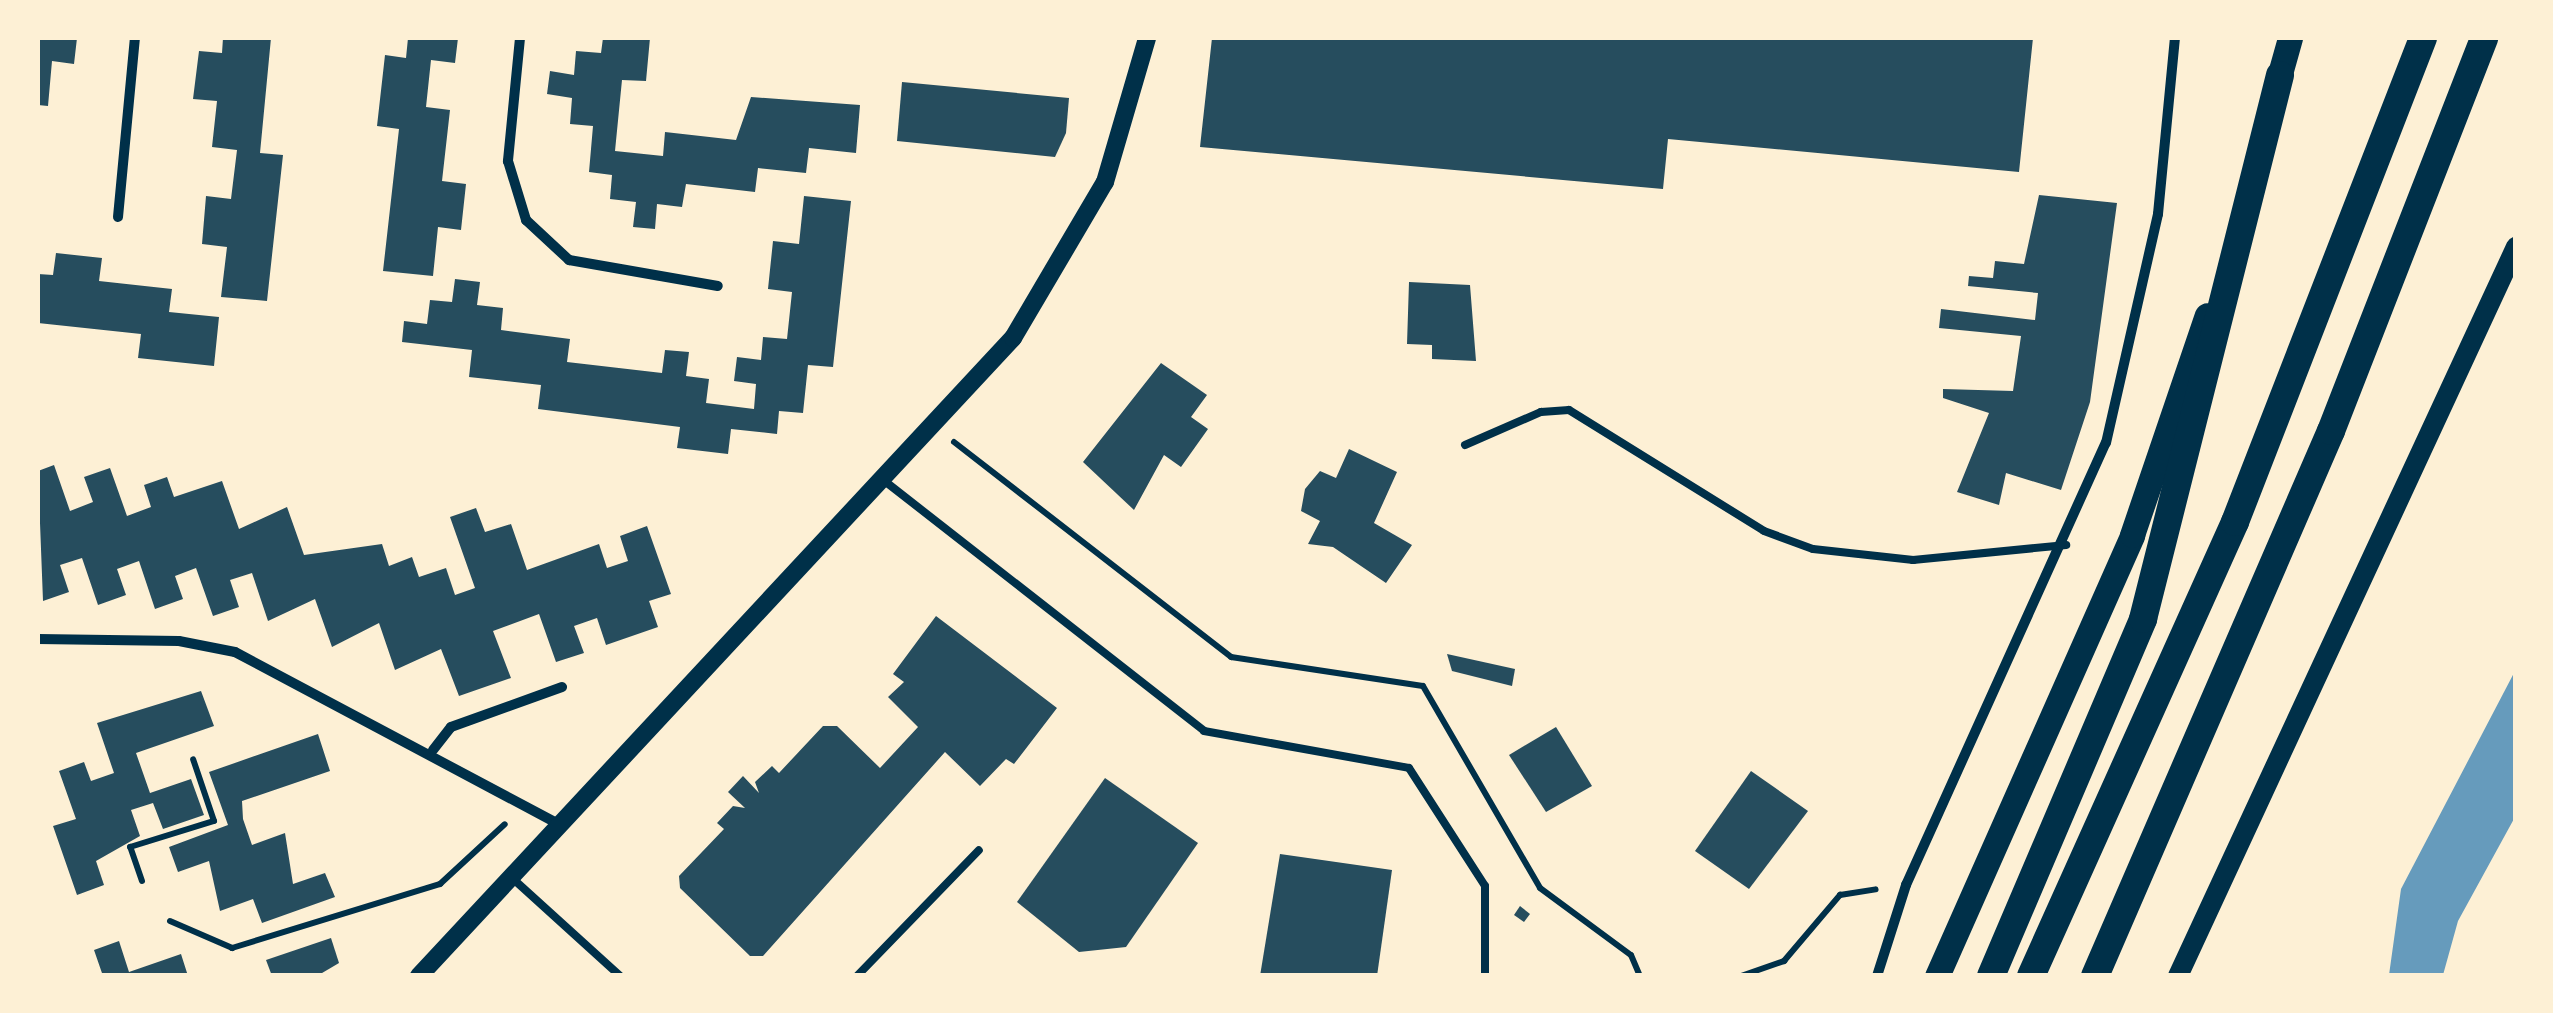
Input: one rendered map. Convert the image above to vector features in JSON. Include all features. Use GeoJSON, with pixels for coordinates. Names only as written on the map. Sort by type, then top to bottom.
{"type":"FeatureCollection","features":[{"type":"Feature","properties":{"kind":"highway"},"geometry":{"type":"LineString","coordinates":[[2031,976],[2235,522],[2423,38]]}},
{"type":"Feature","properties":{"kind":"highway"},"geometry":{"type":"LineString","coordinates":[[2095,975],[2331,431],[2484,38]]}},
{"type":"Feature","properties":{"kind":"highway"},"geometry":{"type":"LineString","coordinates":[[1992,976],[2143,620],[2280,76]]}},
{"type":"Feature","properties":{"kind":"main road"},"geometry":{"type":"LineString","coordinates":[[1937,976],[2151,486],[2290,38]]}},
{"type":"Feature","properties":{"kind":"main road"},"geometry":{"type":"LineString","coordinates":[[2178,976],[2516,247]]}},
{"type":"Feature","properties":{"kind":"street"},"geometry":{"type":"LineString","coordinates":[[118,217],[135,38]]}},
{"type":"Feature","properties":{"kind":"street"},"geometry":{"type":"LineString","coordinates":[[520,38],[508,161],[526,220],[569,260],[718,286]]}},
{"type":"Feature","properties":{"kind":"street"},"geometry":{"type":"LineString","coordinates":[[418,976],[562,826],[1013,338],[1080,235],[1127,121],[1147,38]]}},
{"type":"Feature","properties":{"kind":"street"},"geometry":{"type":"LineString","coordinates":[[1876,976],[1906,884],[2066,545],[2106,443],[2145,286],[2174,38]]}},
{"type":"Feature","properties":{"kind":"street"},"geometry":{"type":"LineString","coordinates":[[38,639],[179,641],[235,652],[433,750],[562,826]]}},
{"type":"Feature","properties":{"kind":"street"},"geometry":{"type":"LineString","coordinates":[[433,750],[451,727],[562,687]]}},
{"type":"Feature","properties":{"kind":"lane"},"geometry":{"type":"LineString","coordinates":[[1465,445],[1541,412],[1570,410],[1764,532],[1813,549],[1913,560],[2066,545]]}},
{"type":"Feature","properties":{"kind":"lane"},"geometry":{"type":"LineString","coordinates":[[882,479],[1204,730],[1409,768],[1485,886],[1485,976]]}},
{"type":"Feature","properties":{"kind":"lane"},"geometry":{"type":"LineString","coordinates":[[857,976],[979,850]]}},
{"type":"Feature","properties":{"kind":"lane"},"geometry":{"type":"LineString","coordinates":[[512,877],[620,976]]}},
{"type":"Feature","properties":{"kind":"path"},"geometry":{"type":"LineString","coordinates":[[932,426],[1232,657],[1423,686],[1540,888],[1631,954],[1640,976]]}},
{"type":"Feature","properties":{"kind":"path"},"geometry":{"type":"LineString","coordinates":[[142,881],[130,847],[214,821],[194,758]]}},
{"type":"Feature","properties":{"kind":"path"},"geometry":{"type":"LineString","coordinates":[[170,920],[232,948],[440,884],[527,804]]}},
{"type":"Feature","properties":{"kind":"path"},"geometry":{"type":"LineString","coordinates":[[1741,976],[1784,961],[1840,894],[1906,884]]}},
{"type":"Feature","properties":{"kind":"water"},"geometry":{"type":"Polygon","coordinates":[[[2515,671],[2515,817],[2458,921],[2443,975],[2389,975],[2401,889],[2515,671]]]}},
{"type":"Feature","properties":{"kind":"building"},"geometry":{"type":"Polygon","coordinates":[[[38,38],[77,38],[74,64],[52,61],[48,106],[38,105],[38,38]]]}},
{"type":"Feature","properties":{"kind":"building"},"geometry":{"type":"Polygon","coordinates":[[[223,38],[271,38],[260,153],[283,155],[267,301],[221,297],[227,247],[202,244],[206,196],[231,199],[237,150],[212,147],[217,101],[193,99],[199,51],[222,53],[223,38]]]}},
{"type":"Feature","properties":{"kind":"building"},"geometry":{"type":"Polygon","coordinates":[[[408,38],[458,38],[455,63],[431,60],[426,107],[450,110],[442,181],[466,184],[461,230],[438,227],[433,276],[383,271],[399,129],[377,126],[385,55],[406,58],[408,38]]]}},
{"type":"Feature","properties":{"kind":"building"},"geometry":{"type":"Polygon","coordinates":[[[603,38],[650,38],[646,81],[622,80],[615,151],[663,156],[665,132],[736,140],[751,97],[860,105],[856,153],[809,148],[806,173],[758,168],[755,192],[686,184],[682,207],[657,204],[655,229],[633,227],[636,202],[610,199],[612,175],[589,172],[593,126],[570,124],[572,98],[547,94],[550,71],[574,75],[576,51],[601,53],[603,38]]]}},
{"type":"Feature","properties":{"kind":"building"},"geometry":{"type":"Polygon","coordinates":[[[1212,38],[2033,38],[2019,172],[1668,139],[1663,189],[1200,147],[1212,38]]]}},
{"type":"Feature","properties":{"kind":"building"},"geometry":{"type":"Polygon","coordinates":[[[902,82],[1069,98],[1066,133],[1055,157],[897,141],[902,82]]]}},
{"type":"Feature","properties":{"kind":"building"},"geometry":{"type":"Polygon","coordinates":[[[2039,195],[2117,203],[2090,402],[2061,490],[2006,473],[1999,505],[1957,492],[1989,413],[1943,398],[1943,389],[2013,391],[2021,336],[1939,328],[1941,309],[2035,320],[2038,293],[1968,286],[1969,276],[1993,278],[1995,261],[2024,264],[2039,195]]]}},
{"type":"Feature","properties":{"kind":"building"},"geometry":{"type":"Polygon","coordinates":[[[804,196],[851,201],[833,367],[808,365],[803,413],[779,411],[777,434],[731,429],[728,454],[677,448],[680,427],[538,409],[541,385],[469,377],[472,350],[402,342],[404,321],[427,324],[430,300],[452,302],[455,279],[480,282],[477,305],[503,308],[501,330],[570,339],[567,362],[662,373],[665,350],[689,352],[686,376],[709,379],[706,403],[754,409],[756,384],[734,381],[737,357],[761,360],[763,337],[787,339],[792,292],[768,289],[773,241],[799,244],[804,196]]]}},
{"type":"Feature","properties":{"kind":"building"},"geometry":{"type":"Polygon","coordinates":[[[56,253],[102,258],[99,281],[172,289],[169,312],[219,317],[214,366],[138,358],[141,334],[38,323],[38,274],[53,275],[56,253]]]}},
{"type":"Feature","properties":{"kind":"building"},"geometry":{"type":"Polygon","coordinates":[[[1409,282],[1470,285],[1476,361],[1432,359],[1432,345],[1407,344],[1409,282]]]}},
{"type":"Feature","properties":{"kind":"building"},"geometry":{"type":"Polygon","coordinates":[[[1161,363],[1207,395],[1191,417],[1208,429],[1181,467],[1164,455],[1134,510],[1083,462],[1161,363]]]}},
{"type":"Feature","properties":{"kind":"building"},"geometry":{"type":"Polygon","coordinates":[[[1349,449],[1397,472],[1374,523],[1412,545],[1386,583],[1333,547],[1308,544],[1320,521],[1301,511],[1305,489],[1320,471],[1336,478],[1349,449]]]}},
{"type":"Feature","properties":{"kind":"building"},"geometry":{"type":"Polygon","coordinates":[[[54,465],[70,511],[93,502],[84,477],[110,468],[127,516],[151,507],[144,485],[167,477],[174,497],[222,481],[239,529],[287,507],[304,555],[382,544],[389,566],[412,557],[419,577],[446,568],[455,595],[475,588],[450,517],[476,508],[485,532],[511,524],[527,570],[599,544],[607,568],[628,561],[620,536],[647,526],[671,594],[649,601],[658,627],[606,645],[597,618],[574,626],[584,653],[556,662],[539,614],[493,631],[511,678],[459,696],[441,649],[395,670],[379,623],[332,647],[315,599],[268,621],[252,573],[230,580],[239,607],[213,616],[196,568],[175,576],[183,599],[155,609],[139,561],[117,569],[126,595],[98,605],[82,558],[60,565],[69,592],[43,601],[38,471],[54,465]]]}},
{"type":"Feature","properties":{"kind":"building"},"geometry":{"type":"Polygon","coordinates":[[[936,616],[1057,708],[1014,764],[1006,759],[980,786],[945,752],[763,956],[750,956],[680,888],[679,876],[724,829],[717,823],[733,806],[745,808],[728,792],[743,776],[759,793],[755,782],[772,766],[779,773],[823,726],[837,726],[880,768],[918,727],[888,697],[904,682],[893,674],[936,616]]]}},
{"type":"Feature","properties":{"kind":"building"},"geometry":{"type":"Polygon","coordinates":[[[1447,654],[1515,669],[1512,686],[1452,671],[1447,654]]]}},
{"type":"Feature","properties":{"kind":"building"},"geometry":{"type":"Polygon","coordinates":[[[201,691],[214,726],[136,753],[150,793],[191,779],[204,815],[163,829],[153,803],[131,810],[140,836],[96,861],[104,885],[77,895],[53,826],[76,819],[59,771],[84,762],[91,781],[114,773],[97,723],[201,691]]]}},
{"type":"Feature","properties":{"kind":"building"},"geometry":{"type":"Polygon","coordinates":[[[1556,727],[1592,786],[1546,812],[1509,755],[1556,727]]]}},
{"type":"Feature","properties":{"kind":"building"},"geometry":{"type":"Polygon","coordinates":[[[318,734],[330,771],[242,801],[243,819],[252,845],[285,833],[293,884],[325,873],[335,897],[262,923],[253,899],[220,911],[209,861],[178,872],[169,847],[228,825],[209,772],[318,734]]]}},
{"type":"Feature","properties":{"kind":"building"},"geometry":{"type":"Polygon","coordinates":[[[1751,771],[1808,811],[1749,889],[1695,851],[1751,771]]]}},
{"type":"Feature","properties":{"kind":"building"},"geometry":{"type":"Polygon","coordinates":[[[1105,778],[1198,843],[1126,947],[1079,952],[1017,902],[1105,778]]]}},
{"type":"Feature","properties":{"kind":"building"},"geometry":{"type":"Polygon","coordinates":[[[1280,854],[1392,870],[1377,976],[1260,976],[1280,854]]]}},
{"type":"Feature","properties":{"kind":"building"},"geometry":{"type":"Polygon","coordinates":[[[1520,906],[1530,914],[1524,922],[1514,915],[1520,906]]]}},
{"type":"Feature","properties":{"kind":"building"},"geometry":{"type":"Polygon","coordinates":[[[331,938],[339,963],[317,976],[272,976],[266,960],[331,938]]]}},
{"type":"Feature","properties":{"kind":"building"},"geometry":{"type":"Polygon","coordinates":[[[119,941],[129,972],[181,954],[188,976],[103,976],[94,950],[119,941]]]}}]}
